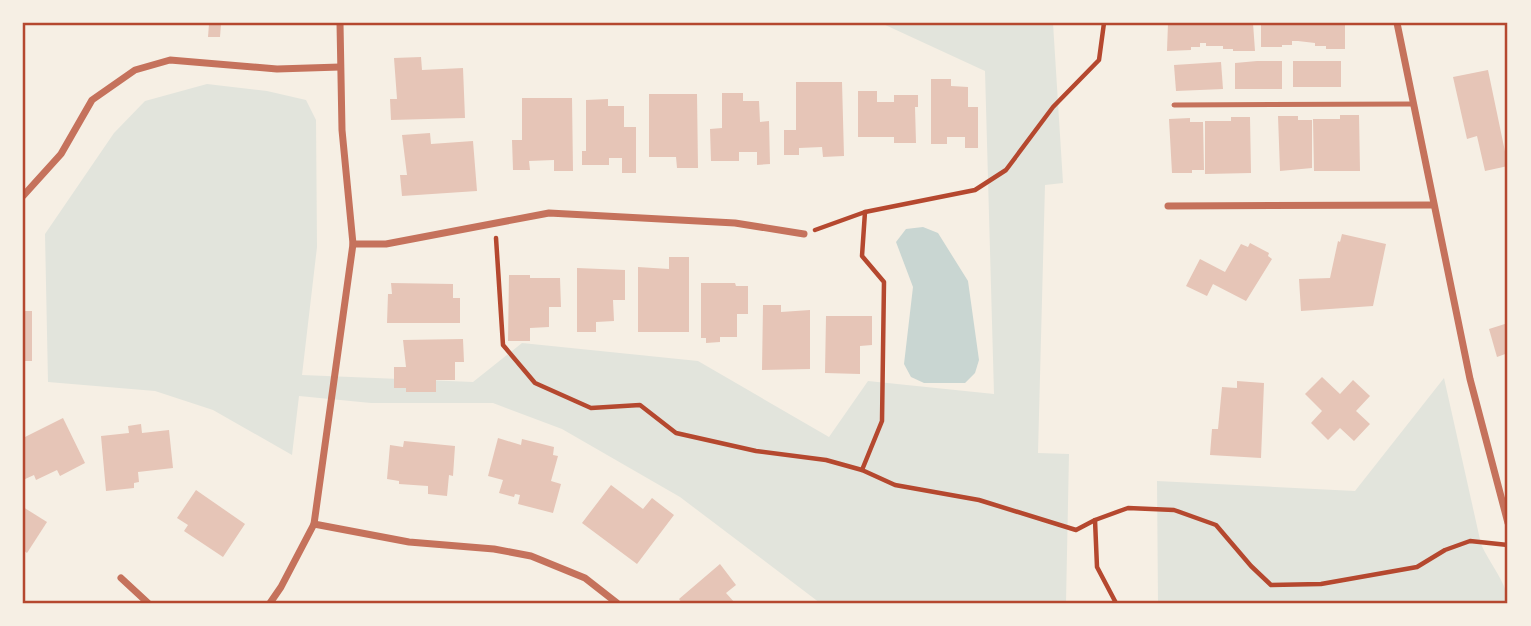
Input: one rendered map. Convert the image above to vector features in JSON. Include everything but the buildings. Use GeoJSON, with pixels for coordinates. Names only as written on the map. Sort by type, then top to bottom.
{"type":"FeatureCollection","features":[{"type":"Feature","properties":{"kind":"street"},"geometry":{"type":"LineString","coordinates":[[270,603],[314,524],[353,244],[342,130],[340,23]]}},
{"type":"Feature","properties":{"kind":"street"},"geometry":{"type":"LineString","coordinates":[[1397,23],[1469,379],[1508,523]]}},
{"type":"Feature","properties":{"kind":"street"},"geometry":{"type":"LineString","coordinates":[[23,196],[61,154],[92,100],[135,70],[170,60],[276,69],[340,67]]}},
{"type":"Feature","properties":{"kind":"street"},"geometry":{"type":"LineString","coordinates":[[1168,206],[1433,205]]}},
{"type":"Feature","properties":{"kind":"street"},"geometry":{"type":"LineString","coordinates":[[353,244],[386,244],[549,213],[734,223],[804,234]]}},
{"type":"Feature","properties":{"kind":"street"},"geometry":{"type":"LineString","coordinates":[[314,524],[410,542],[494,549],[531,556],[585,578],[617,603]]}},
{"type":"Feature","properties":{"kind":"street"},"geometry":{"type":"LineString","coordinates":[[121,578],[148,603]]}},
{"type":"Feature","properties":{"kind":"lane"},"geometry":{"type":"LineString","coordinates":[[1174,105],[1413,104]]}},
{"type":"Feature","properties":{"kind":"path"},"geometry":{"type":"LineString","coordinates":[[804,234],[865,212],[975,190],[1006,170],[1053,107],[1099,60],[1104,23]]}},
{"type":"Feature","properties":{"kind":"path"},"geometry":{"type":"LineString","coordinates":[[862,470],[882,421],[884,310],[884,282],[862,257],[865,212]]}},
{"type":"Feature","properties":{"kind":"path"},"geometry":{"type":"LineString","coordinates":[[495,223],[503,345],[535,383],[591,408],[640,405],[676,433],[756,451],[826,460],[862,470],[895,485],[979,500],[1076,530],[1128,508],[1174,510],[1216,525],[1271,585],[1321,584],[1417,567],[1445,550],[1470,541],[1508,545]]}},
{"type":"Feature","properties":{"kind":"path"},"geometry":{"type":"LineString","coordinates":[[1095,520],[1097,567],[1116,603]]}},
{"type":"Feature","properties":{"kind":"shaded area"},"geometry":{"type":"Polygon","coordinates":[[[881,23],[1053,23],[1063,183],[1045,185],[1038,453],[1069,454],[1066,603],[820,603],[680,497],[562,429],[493,403],[371,403],[299,396],[292,455],[213,410],[155,391],[48,382],[45,234],[114,133],[145,101],[207,84],[267,91],[306,100],[316,120],[317,247],[302,375],[473,382],[522,343],[698,361],[829,437],[868,381],[994,394],[985,71],[881,23]]]}},
{"type":"Feature","properties":{"kind":"shaded area"},"geometry":{"type":"Polygon","coordinates":[[[923,227],[938,233],[968,281],[979,360],[975,373],[965,383],[924,383],[911,377],[904,364],[913,287],[896,242],[906,229],[923,227]]]}},
{"type":"Feature","properties":{"kind":"shaded area"},"geometry":{"type":"Polygon","coordinates":[[[1444,378],[1481,544],[1502,581],[1508,603],[1158,603],[1157,481],[1355,491],[1444,378]]]}}]}
